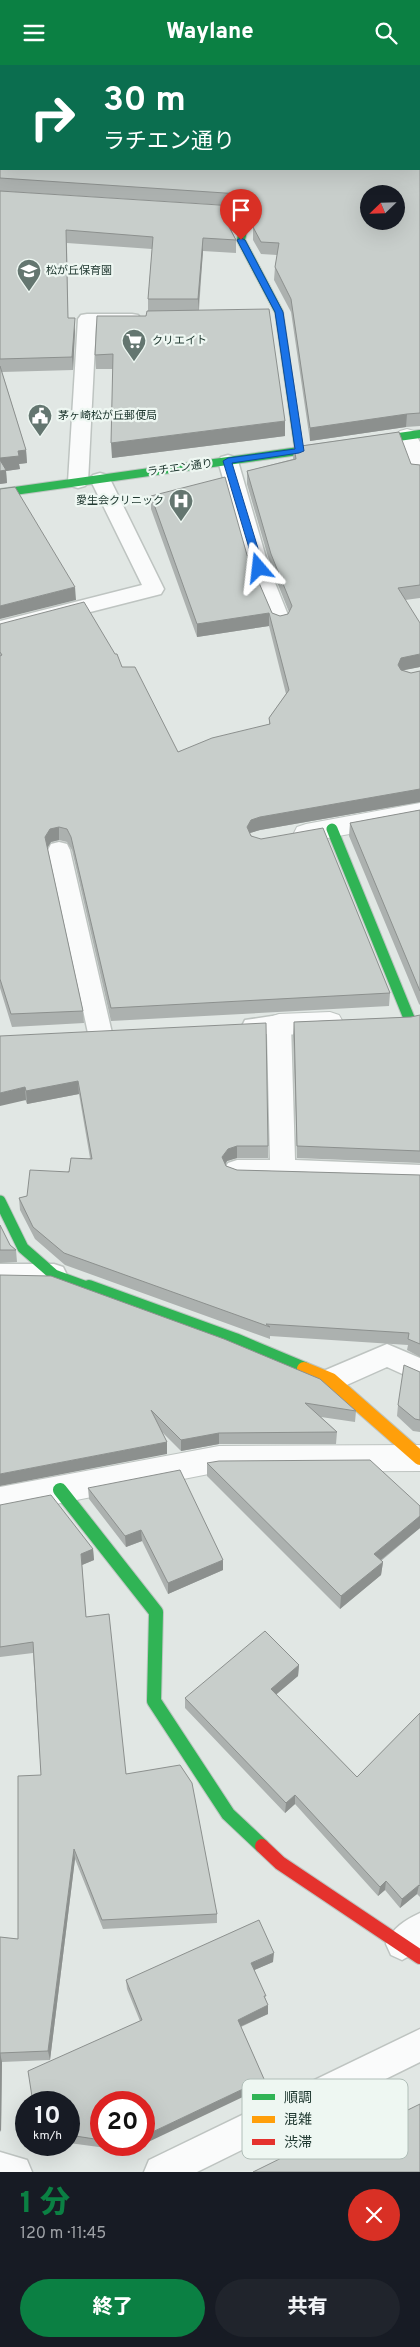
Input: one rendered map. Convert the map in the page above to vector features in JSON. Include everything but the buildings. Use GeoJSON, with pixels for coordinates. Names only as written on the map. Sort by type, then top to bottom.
{"type":"FeatureCollection","features":[{"type":"Feature","properties":{"kind":"street"},"geometry":{"type":"LineString","coordinates":[[247,213],[241,240],[280,317],[299,451]]}},
{"type":"Feature","properties":{"kind":"street"},"geometry":{"type":"LineString","coordinates":[[413,435],[420,471]]}},
{"type":"Feature","properties":{"kind":"street","name":"ラチエン通り"},"geometry":{"type":"LineString","coordinates":[[0,493],[413,435]]}},
{"type":"Feature","properties":{"kind":"street"},"geometry":{"type":"LineString","coordinates":[[287,837],[420,812]]}},
{"type":"Feature","properties":{"kind":"street"},"geometry":{"type":"LineString","coordinates":[[279,1024],[414,1017],[332,829]]}},
{"type":"Feature","properties":{"kind":"street"},"geometry":{"type":"LineString","coordinates":[[0,1201],[23,1248],[54,1275],[236,1340],[331,1380],[420,1458]]}},
{"type":"Feature","properties":{"kind":"street"},"geometry":{"type":"LineString","coordinates":[[0,1501],[220,1459],[420,1458]]}},
{"type":"Feature","properties":{"kind":"street"},"geometry":{"type":"LineString","coordinates":[[60,1490],[156,1612],[154,1701],[228,1815],[280,1863],[414,1943]]}},
{"type":"Feature","properties":{"kind":"lane"},"geometry":{"type":"LineString","coordinates":[[229,212],[247,213]]}},
{"type":"Feature","properties":{"kind":"lane"},"geometry":{"type":"LineString","coordinates":[[260,317],[280,317]]}},
{"type":"Feature","properties":{"kind":"lane"},"geometry":{"type":"LineString","coordinates":[[78,482],[88,319],[145,318]]}},
{"type":"Feature","properties":{"kind":"lane"},"geometry":{"type":"LineString","coordinates":[[228,461],[259,568],[280,620]]}},
{"type":"Feature","properties":{"kind":"lane"},"geometry":{"type":"LineString","coordinates":[[0,628],[154,589],[100,479]]}},
{"type":"Feature","properties":{"kind":"lane"},"geometry":{"type":"LineString","coordinates":[[59,850],[100,1033]]}},
{"type":"Feature","properties":{"kind":"lane"},"geometry":{"type":"LineString","coordinates":[[229,1027],[279,1024],[283,1170]]}},
{"type":"Feature","properties":{"kind":"lane"},"geometry":{"type":"LineString","coordinates":[[237,1171],[283,1170],[420,1175]]}},
{"type":"Feature","properties":{"kind":"lane"},"geometry":{"type":"LineString","coordinates":[[0,1275],[54,1275]]}},
{"type":"Feature","properties":{"kind":"lane"},"geometry":{"type":"LineString","coordinates":[[331,1380],[387,1355],[420,1371]]}},
{"type":"Feature","properties":{"kind":"lane"},"geometry":{"type":"LineString","coordinates":[[351,2079],[420,2045]]}},
{"type":"Feature","properties":{"kind":"lane"},"geometry":{"type":"LineString","coordinates":[[161,2172],[242,2132]]}},
{"type":"Feature","properties":{"kind":"lane"},"geometry":{"type":"LineString","coordinates":[[0,2169],[15,2172]]}},
{"type":"Feature","properties":{"kind":"traffic: fast"},"geometry":{"type":"LineString","coordinates":[[247,213],[241,240],[279,312],[299,451]]}},
{"type":"Feature","properties":{"kind":"traffic: fast"},"geometry":{"type":"LineString","coordinates":[[0,493],[420,434]]}},
{"type":"Feature","properties":{"kind":"traffic: fast"},"geometry":{"type":"LineString","coordinates":[[332,829],[409,1018]]}},
{"type":"Feature","properties":{"kind":"traffic: fast"},"geometry":{"type":"LineString","coordinates":[[0,1201],[23,1248],[54,1275],[235,1340],[304,1369]]}},
{"type":"Feature","properties":{"kind":"traffic: fast"},"geometry":{"type":"LineString","coordinates":[[60,1490],[156,1612],[154,1701],[228,1814],[262,1846]]}},
{"type":"Feature","properties":{"kind":"traffic: slow"},"geometry":{"type":"LineString","coordinates":[[304,1369],[331,1380],[420,1458]]}},
{"type":"Feature","properties":{"kind":"traffic: jam"},"geometry":{"type":"LineString","coordinates":[[262,1846],[280,1863],[420,1957]]}},
{"type":"Feature","properties":{"kind":"place","name":"松が丘保育園"},"geometry":{"type":"Point","coordinates":[29,292]}},
{"type":"Feature","properties":{"kind":"place","name":"クリエイト"},"geometry":{"type":"Point","coordinates":[134,362]}},
{"type":"Feature","properties":{"kind":"place","name":"茅ヶ崎松が丘郵便局"},"geometry":{"type":"Point","coordinates":[40,437]}},
{"type":"Feature","properties":{"kind":"place","name":"愛生会クリニック"},"geometry":{"type":"Point","coordinates":[181,522]}},
{"type":"Feature","properties":{"kind":"route"},"geometry":{"type":"LineString","coordinates":[[241,240],[279,312],[299,451],[228,461],[259,568]]}}]}
